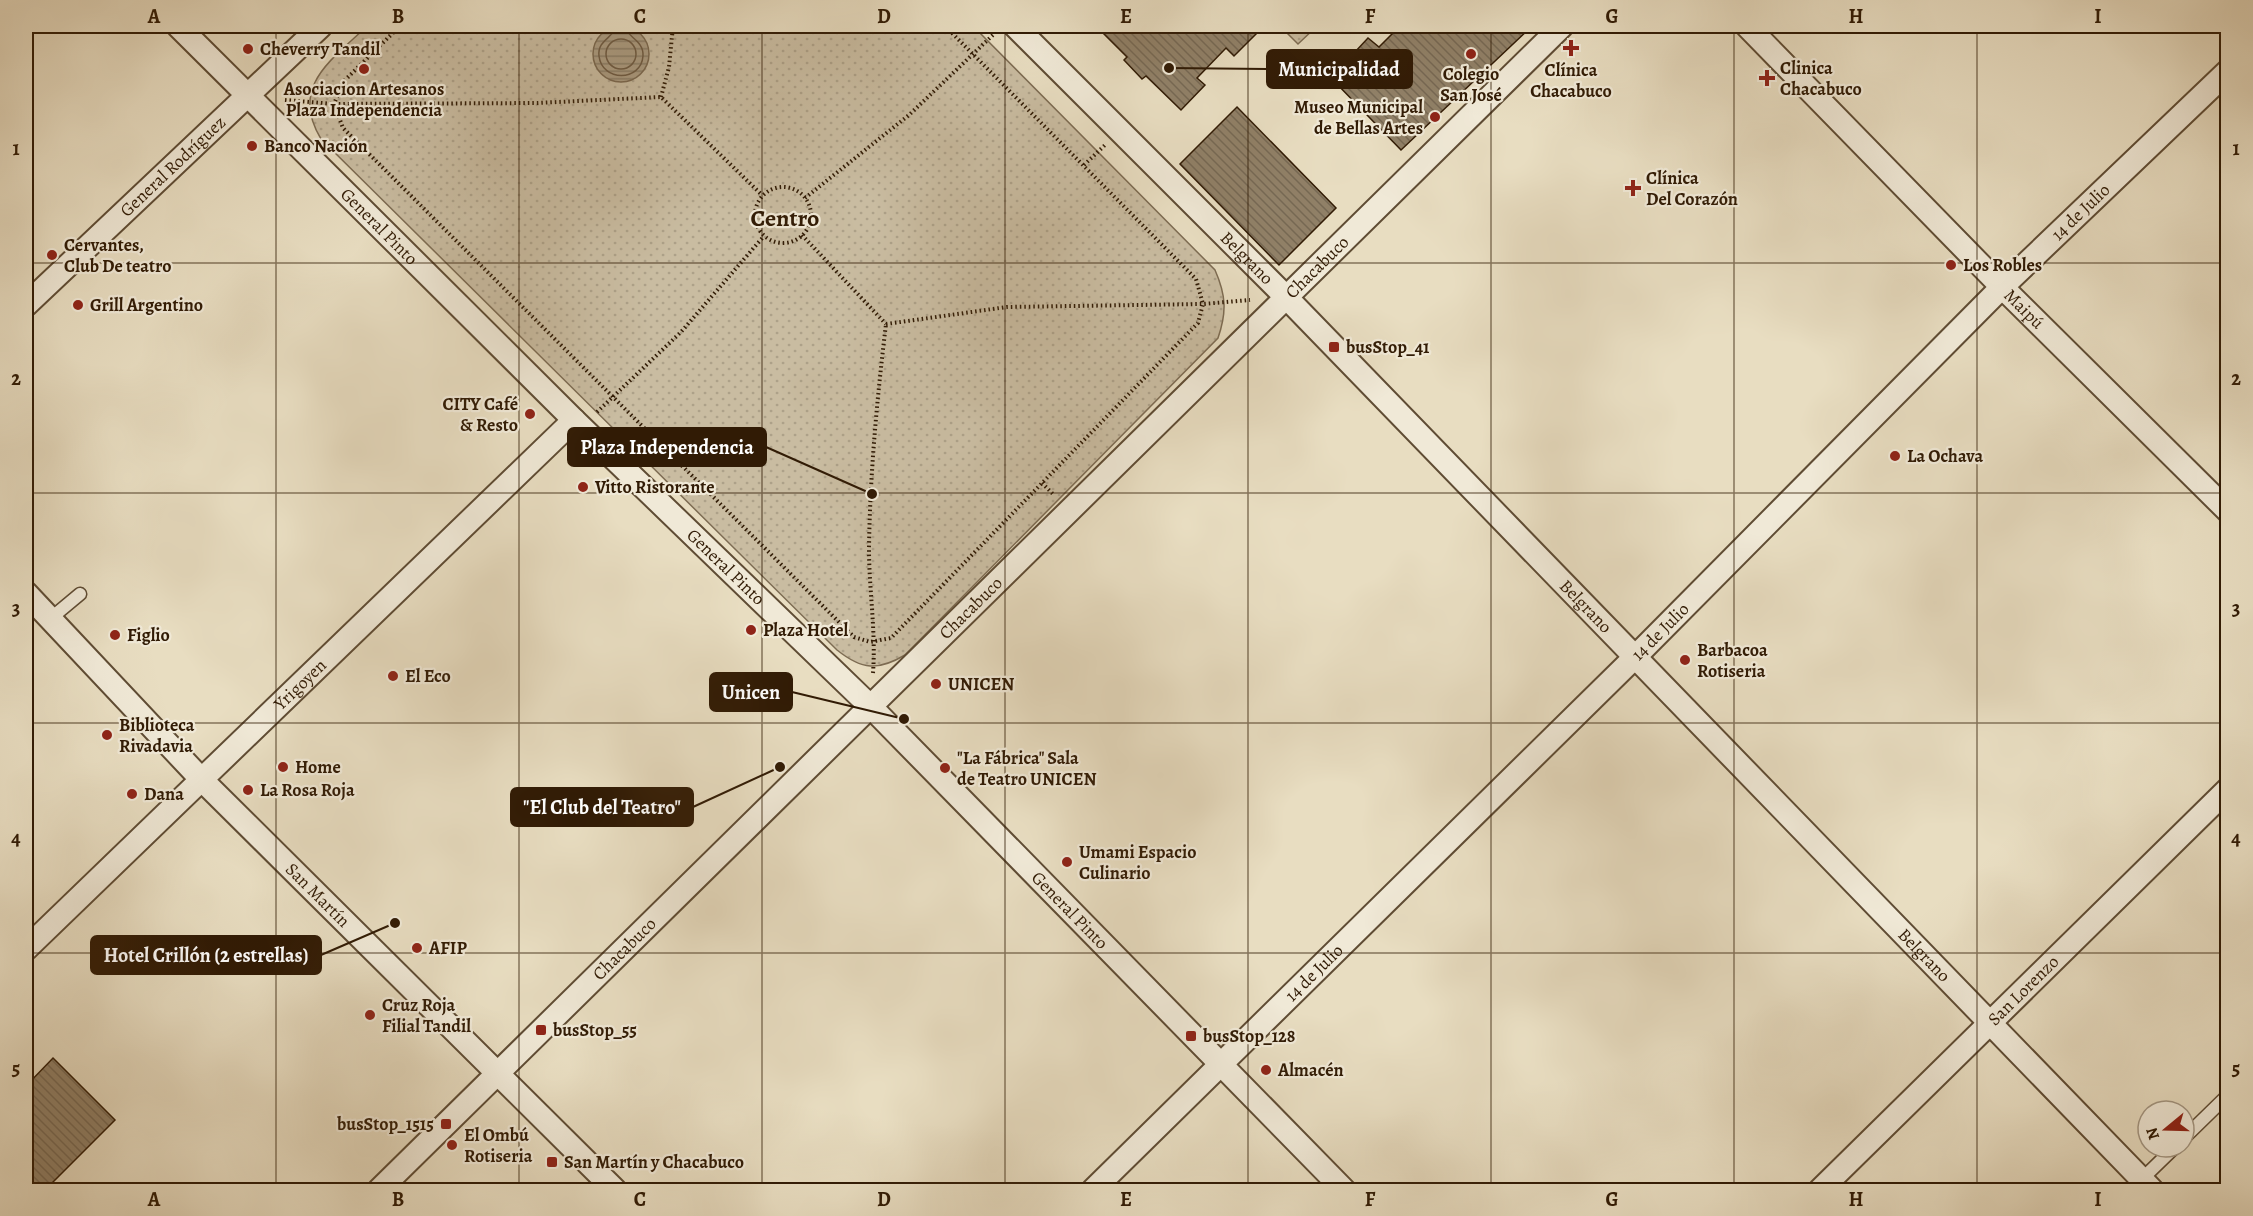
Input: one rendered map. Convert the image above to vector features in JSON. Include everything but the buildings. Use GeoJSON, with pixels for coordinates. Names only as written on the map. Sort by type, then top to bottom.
{"type":"FeatureCollection","features":[{"type":"Feature","properties":{"kind":"street","name":"General Pinto"},"geometry":{"type":"LineString","coordinates":[[178,26],[578,424],[870,706],[1344,1191]]}},
{"type":"Feature","properties":{"kind":"street","name":"General Rodríguez"},"geometry":{"type":"LineString","coordinates":[[26,305],[321,26]]}},
{"type":"Feature","properties":{"kind":"street","name":"Belgrano"},"geometry":{"type":"LineString","coordinates":[[1015,26],[1285,296],[2147,1185]]}},
{"type":"Feature","properties":{"kind":"street","name":"Chacabuco"},"geometry":{"type":"LineString","coordinates":[[380,1191],[497,1072],[1562,26]]}},
{"type":"Feature","properties":{"kind":"street","name":"Maipú"},"geometry":{"type":"LineString","coordinates":[[1747,26],[2002,287],[2228,511]]}},
{"type":"Feature","properties":{"kind":"street","name":"14 de Julio"},"geometry":{"type":"LineString","coordinates":[[1093,1191],[1635,657],[2002,287],[2228,71]]}},
{"type":"Feature","properties":{"kind":"street","name":"Yrigoyen"},"geometry":{"type":"LineString","coordinates":[[26,949],[201,779],[578,424]]}},
{"type":"Feature","properties":{"kind":"street","name":"San Martín"},"geometry":{"type":"LineString","coordinates":[[34,608],[201,779],[615,1191]]}},
{"type":"Feature","properties":{"kind":"street","name":"San Lorenzo"},"geometry":{"type":"LineString","coordinates":[[1820,1191],[2228,789]]}},
{"type":"Feature","properties":{"kind":"lane"},"geometry":{"type":"LineString","coordinates":[[34,608],[80,594]]}},
{"type":"Feature","properties":{"kind":"lane"},"geometry":{"type":"LineString","coordinates":[[2196,1126],[2228,1095]]}},
{"type":"Feature","properties":{"kind":"lane"},"geometry":{"type":"LineString","coordinates":[[2147,1185],[2166,1159]]}},
{"type":"Feature","properties":{"kind":"path"},"geometry":{"type":"LineString","coordinates":[[400,26],[342,82],[334,104],[343,128],[854,637],[875,641],[891,638],[1190,332],[1198,323],[1203,304],[1196,279],[945,26]]}},
{"type":"Feature","properties":{"kind":"path"},"geometry":{"type":"LineString","coordinates":[[662,97],[669,67],[673,26]]}},
{"type":"Feature","properties":{"kind":"path"},"geometry":{"type":"LineString","coordinates":[[805,198],[909,115],[1003,26]]}},
{"type":"Feature","properties":{"kind":"path"},"geometry":{"type":"LineString","coordinates":[[248,97],[334,104],[537,103],[662,97],[762,195]]}},
{"type":"Feature","properties":{"kind":"path"},"geometry":{"type":"LineString","coordinates":[[782,186],[800,192],[812,216],[810,225],[802,235],[790,243],[780,243],[765,236],[755,219],[755,210],[762,195],[782,186]]}},
{"type":"Feature","properties":{"kind":"path"},"geometry":{"type":"LineString","coordinates":[[802,235],[886,324],[872,465],[869,551],[875,641],[870,706]]}},
{"type":"Feature","properties":{"kind":"path"},"geometry":{"type":"LineString","coordinates":[[578,424],[613,397],[681,332],[765,236]]}},
{"type":"Feature","properties":{"kind":"path"},"geometry":{"type":"LineString","coordinates":[[886,324],[1007,307],[1203,304],[1285,296]]}},
{"type":"Feature","properties":{"kind":"shaded area"},"geometry":{"type":"Polygon","coordinates":[[[367,26],[973,26],[1215,270],[1224,304],[1218,338],[905,655],[878,666],[862,665],[837,650],[321,139],[312,120],[310,104],[312,89],[319,75],[329,63],[367,26]]]}},
{"type":"Feature","properties":{"kind":"shaded area"},"geometry":{"type":"Polygon","coordinates":[[[1280,26],[1317,26],[1298,44],[1280,26]]]}},
{"type":"Feature","properties":{"kind":"water"},"geometry":{"type":"Polygon","coordinates":[[[616,26],[626,26],[641,34],[647,43],[649,54],[647,65],[641,74],[626,82],[616,82],[605,77],[598,70],[593,59],[593,49],[598,38],[605,31],[616,26]]]}},
{"type":"Feature","properties":{"kind":"place","name":"Clínica Chacabuco"},"geometry":{"type":"Point","coordinates":[1571,48]}},
{"type":"Feature","properties":{"kind":"place","name":"Cheverry Tandil"},"geometry":{"type":"Point","coordinates":[248,49]}},
{"type":"Feature","properties":{"kind":"place","name":"Colegio San José"},"geometry":{"type":"Point","coordinates":[1471,54]}},
{"type":"Feature","properties":{"kind":"place","name":"Municipalidad"},"geometry":{"type":"Point","coordinates":[1169,68]}},
{"type":"Feature","properties":{"kind":"place","name":"Asociacion Artesanos Plaza Independencia"},"geometry":{"type":"Point","coordinates":[364,69]}},
{"type":"Feature","properties":{"kind":"place","name":"Clinica Chacabuco"},"geometry":{"type":"Point","coordinates":[1767,78]}},
{"type":"Feature","properties":{"kind":"place","name":"Museo Municipal de Bellas Artes"},"geometry":{"type":"Point","coordinates":[1435,117]}},
{"type":"Feature","properties":{"kind":"place","name":"Banco Nación"},"geometry":{"type":"Point","coordinates":[252,146]}},
{"type":"Feature","properties":{"kind":"place","name":"Clínica Del Corazón"},"geometry":{"type":"Point","coordinates":[1633,188]}},
{"type":"Feature","properties":{"kind":"place","name":"Cervantes, Club De teatro"},"geometry":{"type":"Point","coordinates":[52,255]}},
{"type":"Feature","properties":{"kind":"place","name":"Los Robles"},"geometry":{"type":"Point","coordinates":[1951,265]}},
{"type":"Feature","properties":{"kind":"place","name":"Grill Argentino"},"geometry":{"type":"Point","coordinates":[78,305]}},
{"type":"Feature","properties":{"kind":"place","name":"busStop_41"},"geometry":{"type":"Point","coordinates":[1334,347]}},
{"type":"Feature","properties":{"kind":"place","name":"CITY Café & Resto"},"geometry":{"type":"Point","coordinates":[530,414]}},
{"type":"Feature","properties":{"kind":"place","name":"La Ochava"},"geometry":{"type":"Point","coordinates":[1895,456]}},
{"type":"Feature","properties":{"kind":"place","name":"Vitto Ristorante"},"geometry":{"type":"Point","coordinates":[583,487]}},
{"type":"Feature","properties":{"kind":"place","name":"Plaza Independencia"},"geometry":{"type":"Point","coordinates":[872,494]}},
{"type":"Feature","properties":{"kind":"place","name":"Plaza Hotel"},"geometry":{"type":"Point","coordinates":[751,630]}},
{"type":"Feature","properties":{"kind":"place","name":"Figlio"},"geometry":{"type":"Point","coordinates":[115,635]}},
{"type":"Feature","properties":{"kind":"place","name":"Barbacoa Rotiseria"},"geometry":{"type":"Point","coordinates":[1685,660]}},
{"type":"Feature","properties":{"kind":"place","name":"El Eco"},"geometry":{"type":"Point","coordinates":[393,676]}},
{"type":"Feature","properties":{"kind":"place","name":"UNICEN"},"geometry":{"type":"Point","coordinates":[936,684]}},
{"type":"Feature","properties":{"kind":"place","name":"Unicen"},"geometry":{"type":"Point","coordinates":[904,719]}},
{"type":"Feature","properties":{"kind":"place","name":"Biblioteca Rivadavia"},"geometry":{"type":"Point","coordinates":[107,735]}},
{"type":"Feature","properties":{"kind":"place","name":"Home"},"geometry":{"type":"Point","coordinates":[283,767]}},
{"type":"Feature","properties":{"kind":"place","name":"\"El Club del Teatro\""},"geometry":{"type":"Point","coordinates":[780,767]}},
{"type":"Feature","properties":{"kind":"place","name":"\"La Fábrica\" Sala de Teatro UNICEN"},"geometry":{"type":"Point","coordinates":[945,768]}},
{"type":"Feature","properties":{"kind":"place","name":"La Rosa Roja"},"geometry":{"type":"Point","coordinates":[248,790]}},
{"type":"Feature","properties":{"kind":"place","name":"Dana"},"geometry":{"type":"Point","coordinates":[132,794]}},
{"type":"Feature","properties":{"kind":"place","name":"Umami Espacio Culinario"},"geometry":{"type":"Point","coordinates":[1067,862]}},
{"type":"Feature","properties":{"kind":"place","name":"Hotel Crillón (2 estrellas)"},"geometry":{"type":"Point","coordinates":[395,923]}},
{"type":"Feature","properties":{"kind":"place","name":"AFIP"},"geometry":{"type":"Point","coordinates":[417,948]}},
{"type":"Feature","properties":{"kind":"place","name":"Cruz Roja Filial Tandil"},"geometry":{"type":"Point","coordinates":[370,1015]}},
{"type":"Feature","properties":{"kind":"place","name":"busStop_55"},"geometry":{"type":"Point","coordinates":[541,1030]}},
{"type":"Feature","properties":{"kind":"place","name":"busStop_128"},"geometry":{"type":"Point","coordinates":[1191,1036]}},
{"type":"Feature","properties":{"kind":"place","name":"Almacén"},"geometry":{"type":"Point","coordinates":[1266,1070]}},
{"type":"Feature","properties":{"kind":"place","name":"busStop_1515"},"geometry":{"type":"Point","coordinates":[446,1124]}},
{"type":"Feature","properties":{"kind":"place","name":"El Ombú Rotiseria"},"geometry":{"type":"Point","coordinates":[452,1145]}},
{"type":"Feature","properties":{"kind":"place","name":"San Martín y Chacabuco"},"geometry":{"type":"Point","coordinates":[552,1162]}},
{"type":"Feature","properties":{"kind":"district","name":"Centro"},"geometry":{"type":"Point","coordinates":[785,218]}}]}
